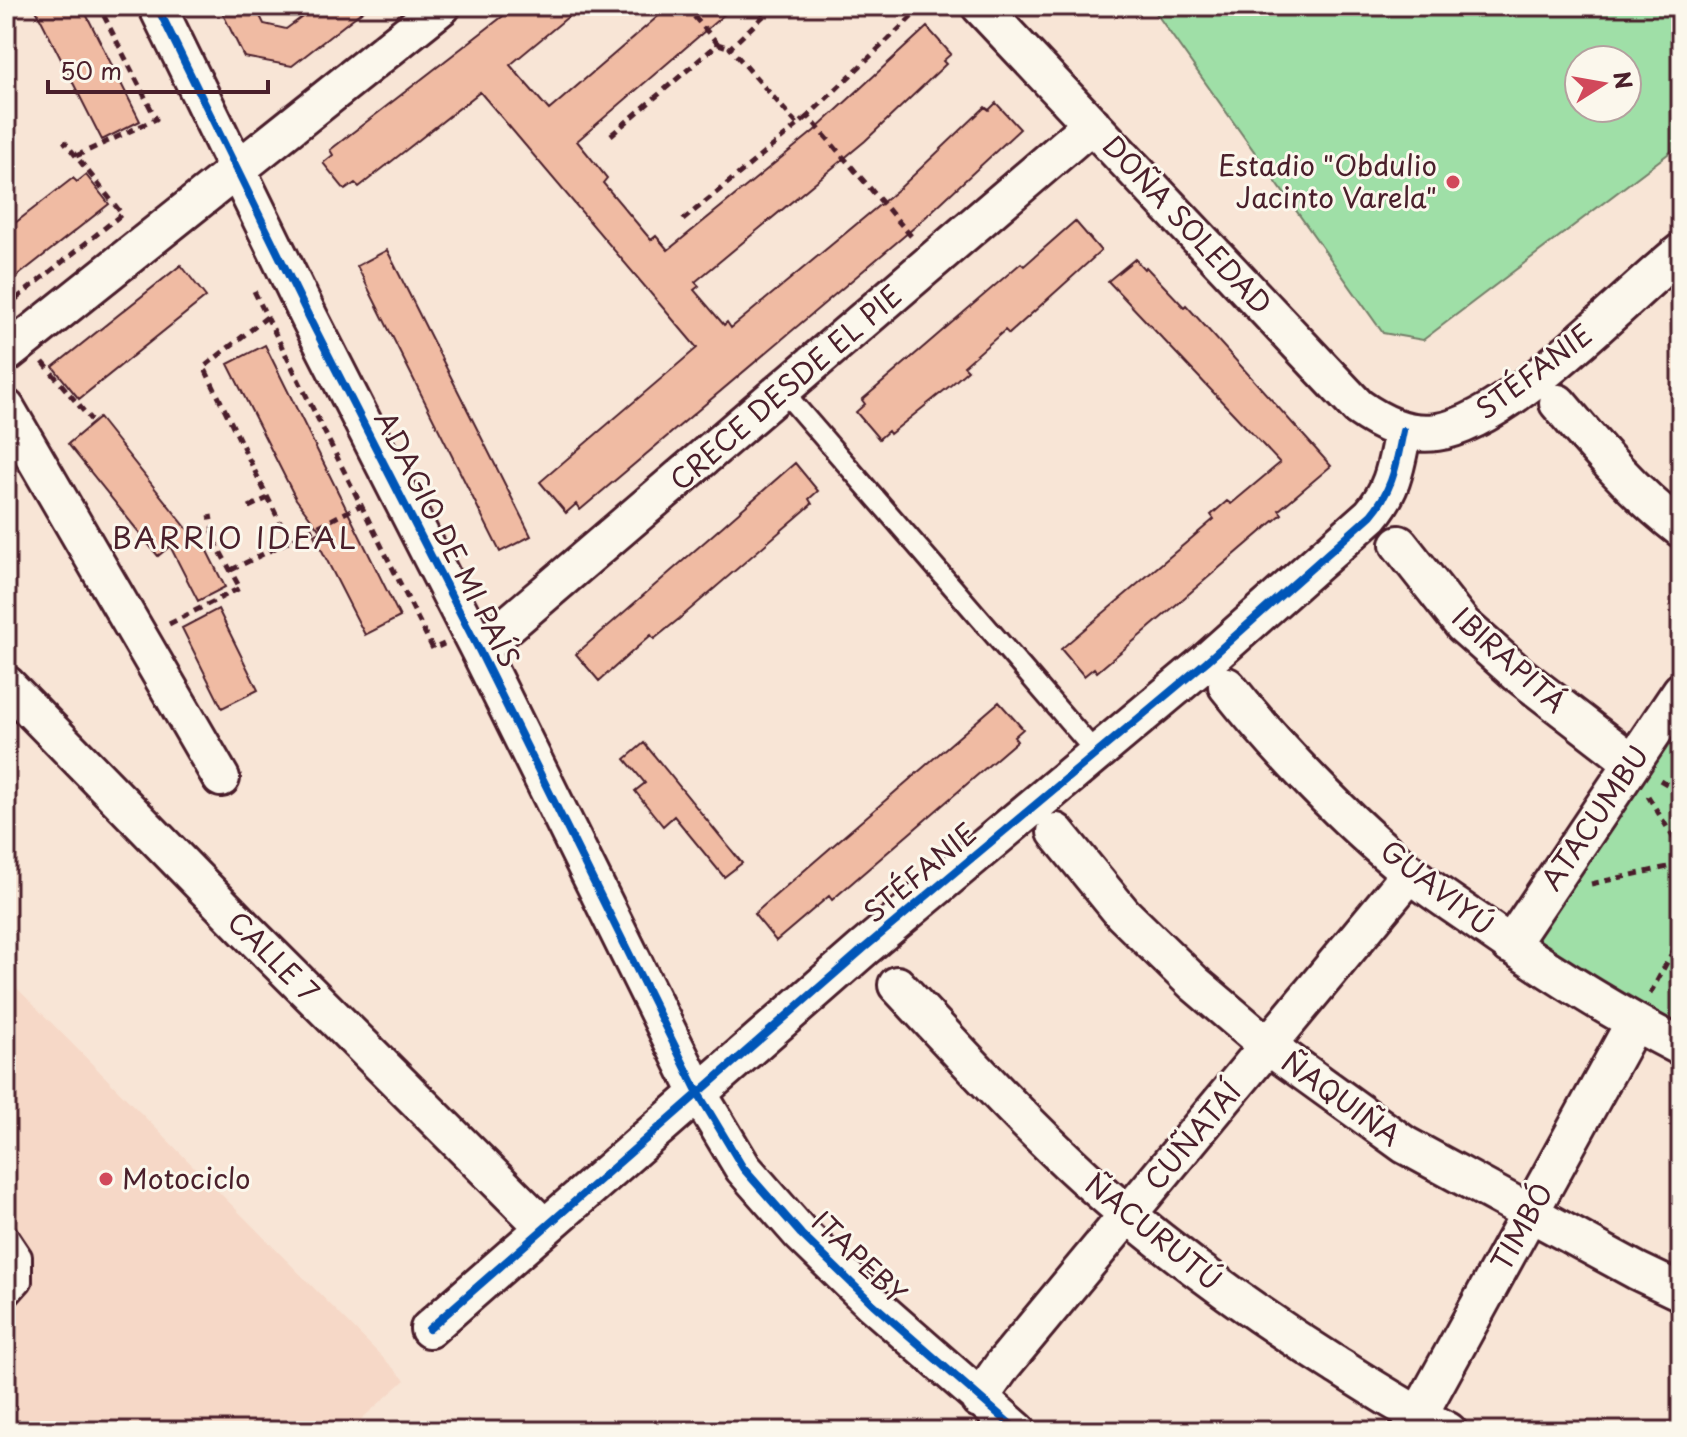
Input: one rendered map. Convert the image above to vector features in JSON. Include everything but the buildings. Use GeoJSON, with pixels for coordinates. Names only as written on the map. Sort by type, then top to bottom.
{"type":"FeatureCollection","features":[{"type":"Feature","properties":{"kind":"street","name":"ADAGIO DE MI PAÍS"},"geometry":{"type":"LineString","coordinates":[[157,6],[310,319],[698,1093]]}},
{"type":"Feature","properties":{"kind":"street"},"geometry":{"type":"LineString","coordinates":[[15,347],[442,6]]}},
{"type":"Feature","properties":{"kind":"street","name":"DOÑA SOLEDAD"},"geometry":{"type":"LineString","coordinates":[[980,6],[1358,407],[1379,423],[1403,431]]}},
{"type":"Feature","properties":{"kind":"street","name":"CRECE DESDE EL PIE"},"geometry":{"type":"LineString","coordinates":[[474,641],[783,391],[1092,124]]}},
{"type":"Feature","properties":{"kind":"street","name":"STÉFANIE"},"geometry":{"type":"LineString","coordinates":[[429,1329],[863,949],[1207,661],[1371,515],[1391,487],[1403,431],[1437,432],[1467,422],[1495,406],[1536,378],[1681,252]]}},
{"type":"Feature","properties":{"kind":"street"},"geometry":{"type":"LineString","coordinates":[[1558,403],[1605,459],[1650,505],[1681,529]]}},
{"type":"Feature","properties":{"kind":"street"},"geometry":{"type":"LineString","coordinates":[[6,408],[221,778]]}},
{"type":"Feature","properties":{"kind":"street","name":"IBIRAPITÁ"},"geometry":{"type":"LineString","coordinates":[[1399,544],[1463,625],[1518,674],[1632,762]]}},
{"type":"Feature","properties":{"kind":"street","name":"CALLE 7"},"geometry":{"type":"LineString","coordinates":[[6,684],[235,919],[543,1226]]}},
{"type":"Feature","properties":{"kind":"street","name":"GUAVIYÚ"},"geometry":{"type":"LineString","coordinates":[[1227,686],[1253,719],[1410,874],[1510,945],[1634,1023],[1681,1047]]}},
{"type":"Feature","properties":{"kind":"street","name":"ATACUMBU"},"geometry":{"type":"LineString","coordinates":[[1510,945],[1681,691]]}},
{"type":"Feature","properties":{"kind":"street","name":"ÑAQUIÑA"},"geometry":{"type":"LineString","coordinates":[[1056,832],[1123,914],[1194,983],[1268,1046],[1405,1145],[1529,1214],[1681,1292]]}},
{"type":"Feature","properties":{"kind":"street","name":"CUÑATAÍ"},"geometry":{"type":"LineString","coordinates":[[979,1399],[1003,1365],[1410,874]]}},
{"type":"Feature","properties":{"kind":"street","name":"ÑACURUTÚ"},"geometry":{"type":"LineString","coordinates":[[897,985],[1004,1099],[1083,1175],[1186,1263],[1267,1322],[1426,1426]]}},
{"type":"Feature","properties":{"kind":"street","name":"TIMBÓ"},"geometry":{"type":"LineString","coordinates":[[1426,1426],[1529,1214],[1634,1023]]}},
{"type":"Feature","properties":{"kind":"street","name":"ITAPEBY"},"geometry":{"type":"LineString","coordinates":[[698,1093],[743,1168],[801,1234],[873,1304],[1018,1431]]}},
{"type":"Feature","properties":{"kind":"lane"},"geometry":{"type":"LineString","coordinates":[[783,391],[1097,754]]}},
{"type":"Feature","properties":{"kind":"lane"},"geometry":{"type":"LineString","coordinates":[[6,1232],[22,1256],[22,1282],[6,1300]]}},
{"type":"Feature","properties":{"kind":"path"},"geometry":{"type":"LineString","coordinates":[[76,156],[156,119],[99,6]]}},
{"type":"Feature","properties":{"kind":"path"},"geometry":{"type":"LineString","coordinates":[[685,6],[718,44],[730,48],[798,125]]}},
{"type":"Feature","properties":{"kind":"path"},"geometry":{"type":"LineString","coordinates":[[730,48],[774,6]]}},
{"type":"Feature","properties":{"kind":"path"},"geometry":{"type":"LineString","coordinates":[[683,220],[798,125],[923,6]]}},
{"type":"Feature","properties":{"kind":"path"},"geometry":{"type":"LineString","coordinates":[[611,135],[718,44]]}},
{"type":"Feature","properties":{"kind":"path"},"geometry":{"type":"LineString","coordinates":[[808,116],[933,261]]}},
{"type":"Feature","properties":{"kind":"path"},"geometry":{"type":"LineString","coordinates":[[16,299],[122,214],[64,141]]}},
{"type":"Feature","properties":{"kind":"path"},"geometry":{"type":"LineString","coordinates":[[254,291],[433,649],[474,641]]}},
{"type":"Feature","properties":{"kind":"path"},"geometry":{"type":"LineString","coordinates":[[267,317],[204,367],[289,541]]}},
{"type":"Feature","properties":{"kind":"path"},"geometry":{"type":"LineString","coordinates":[[15,347],[91,420]]}},
{"type":"Feature","properties":{"kind":"path"},"geometry":{"type":"LineString","coordinates":[[249,507],[268,498]]}},
{"type":"Feature","properties":{"kind":"path"},"geometry":{"type":"LineString","coordinates":[[231,570],[361,505]]}},
{"type":"Feature","properties":{"kind":"path"},"geometry":{"type":"LineString","coordinates":[[164,626],[240,588],[215,542],[210,515]]}},
{"type":"Feature","properties":{"kind":"path"},"geometry":{"type":"LineString","coordinates":[[1632,762],[1636,776],[1681,850]]}},
{"type":"Feature","properties":{"kind":"path"},"geometry":{"type":"LineString","coordinates":[[1586,885],[1681,864]]}},
{"type":"Feature","properties":{"kind":"path"},"geometry":{"type":"LineString","coordinates":[[1634,1023],[1681,936]]}},
{"type":"Feature","properties":{"kind":"shaded area","name":"Motociclo"},"geometry":{"type":"Polygon","coordinates":[[[6,977],[405,1380],[348,1431],[6,1431],[6,977]]]}},
{"type":"Feature","properties":{"kind":"green space","name":"Estadio \"Obdulio Jacinto Varela\""},"geometry":{"type":"Polygon","coordinates":[[[1151,6],[1681,6],[1681,144],[1423,340],[1383,333],[1151,6]]]}},
{"type":"Feature","properties":{"kind":"green space"},"geometry":{"type":"Polygon","coordinates":[[[1681,717],[1681,1030],[1539,945],[1536,935],[1681,717]]]}},
{"type":"Feature","properties":{"kind":"cycle path"},"geometry":{"type":"LineString","coordinates":[[157,6],[310,319],[479,650],[698,1093],[743,1168],[801,1234],[873,1304],[1018,1431]]}},
{"type":"Feature","properties":{"kind":"cycle path"},"geometry":{"type":"LineString","coordinates":[[429,1329],[863,949],[1207,661],[1371,515],[1389,485],[1403,431]]}},
{"type":"Feature","properties":{"kind":"place","name":"Estadio \"Obdulio Jacinto Varela\""},"geometry":{"type":"Point","coordinates":[1453,182]}},
{"type":"Feature","properties":{"kind":"place","name":"Motociclo"},"geometry":{"type":"Point","coordinates":[106,1179]}},
{"type":"Feature","properties":{"kind":"district","name":"BARRIO IDEAL"},"geometry":{"type":"Point","coordinates":[235,539]}}]}
